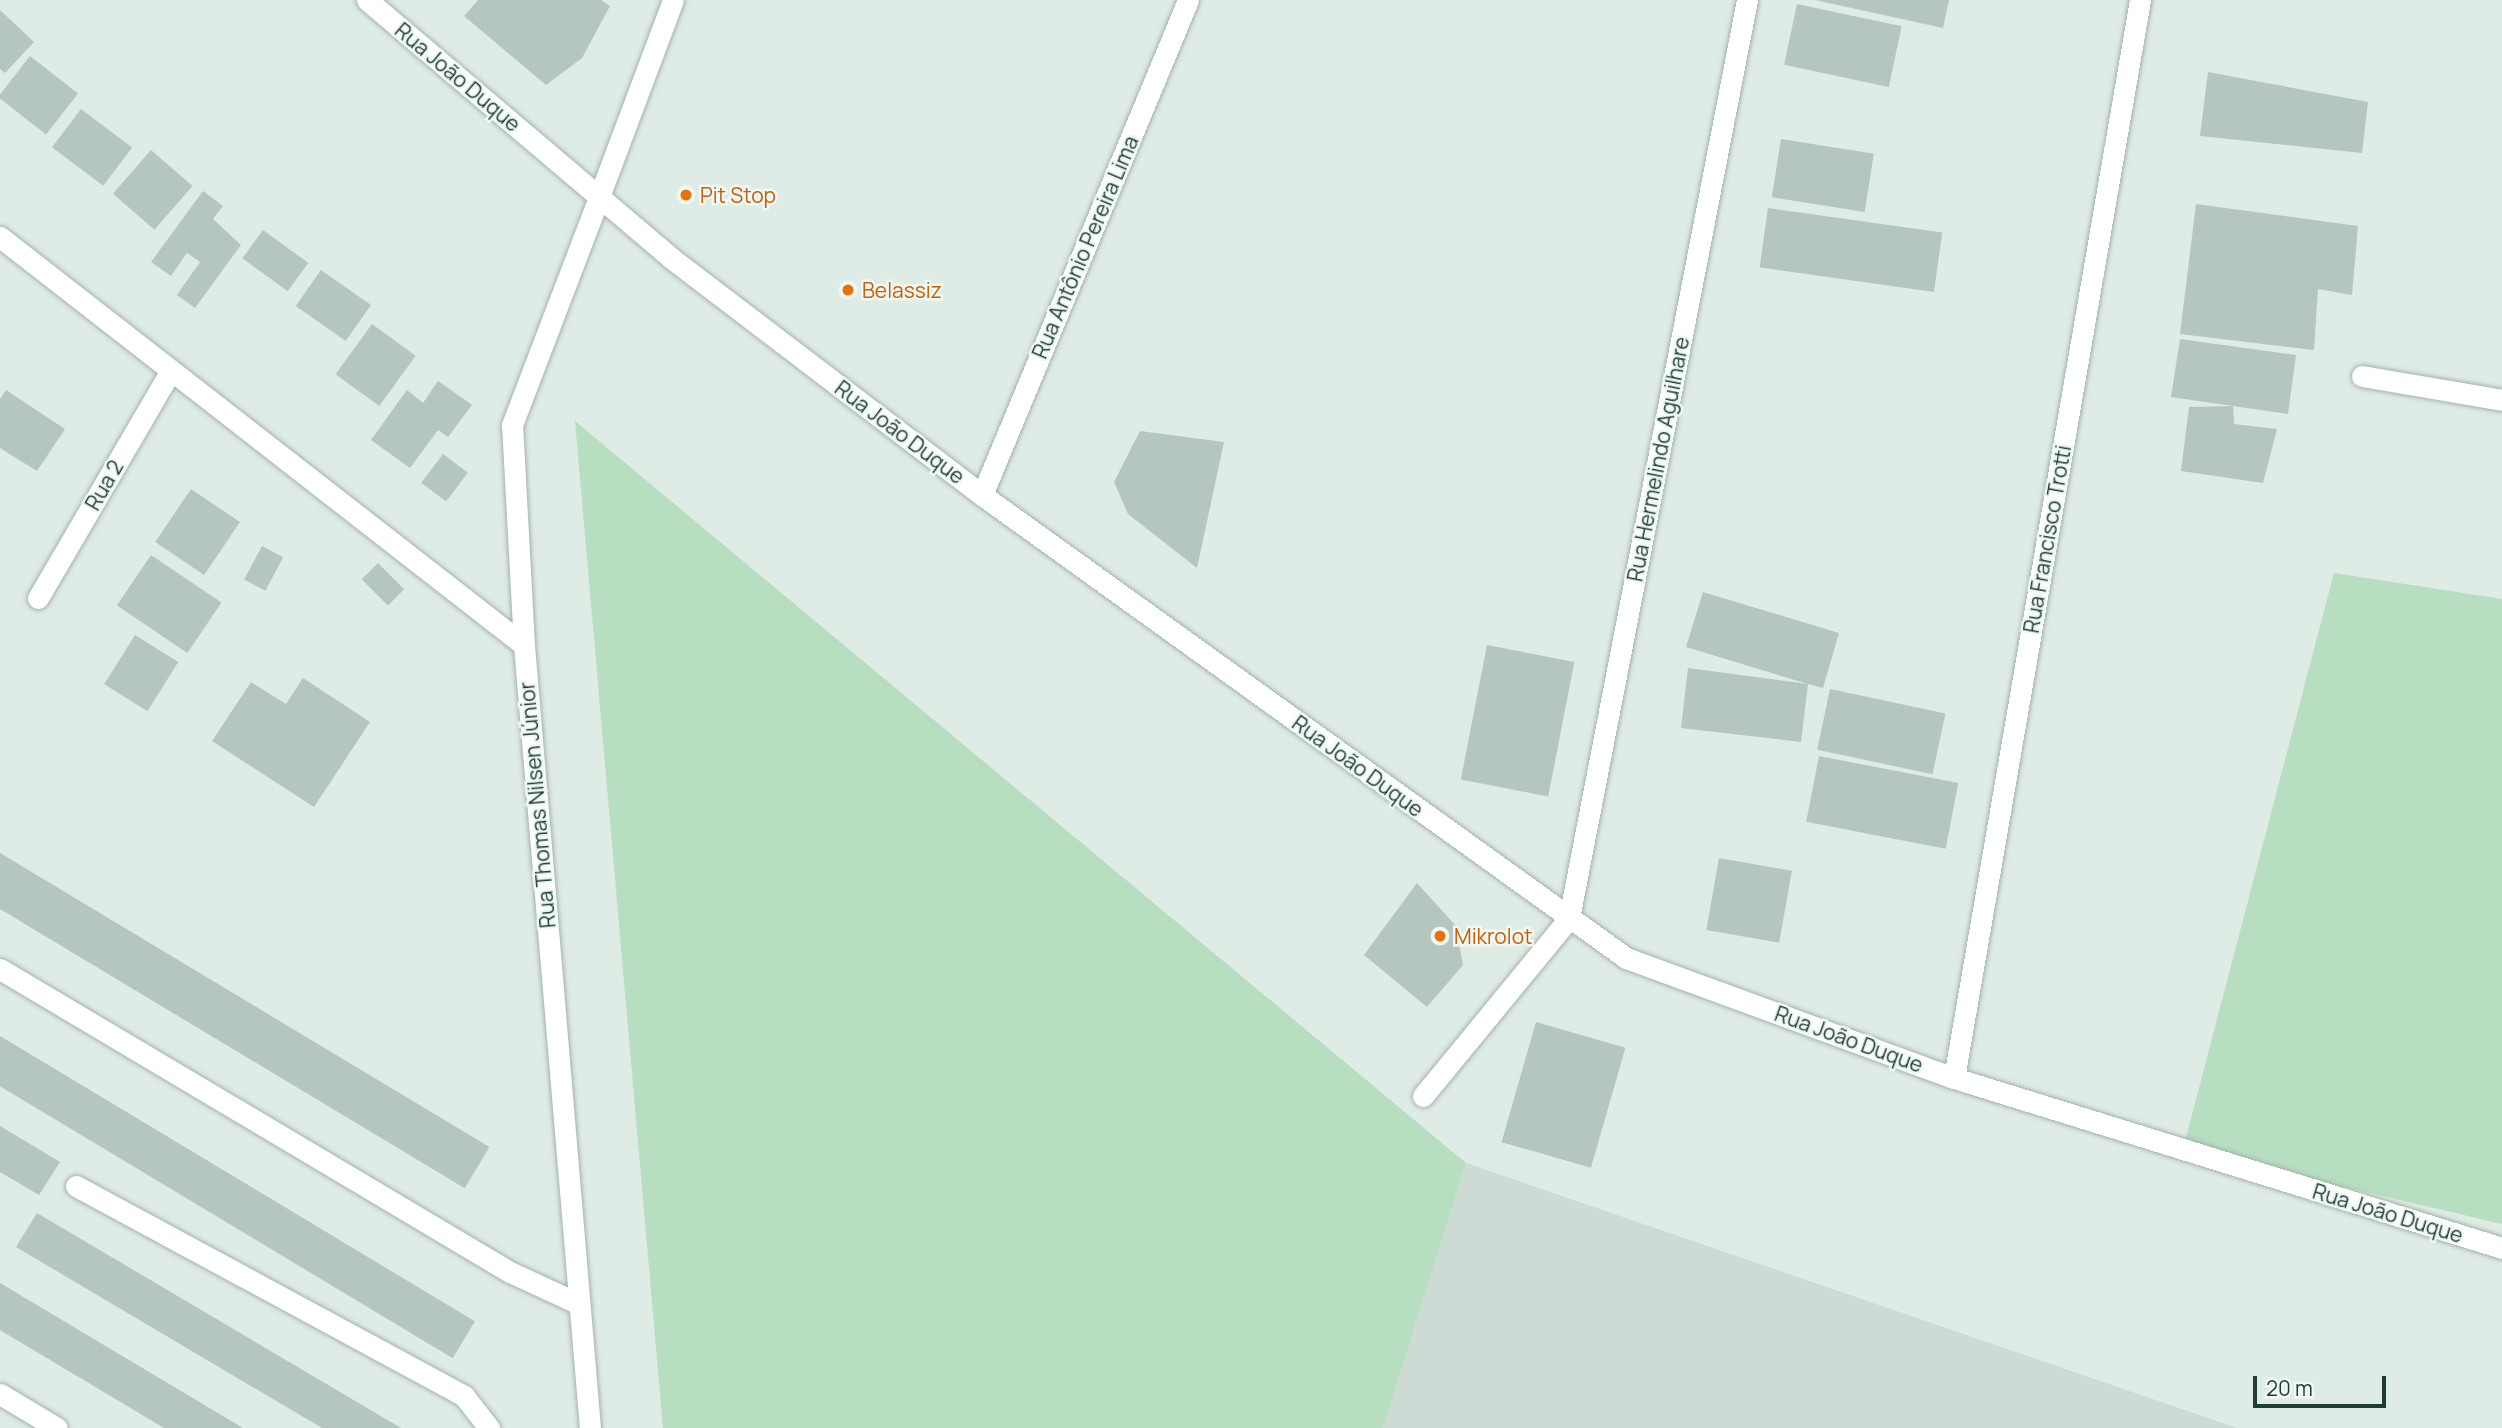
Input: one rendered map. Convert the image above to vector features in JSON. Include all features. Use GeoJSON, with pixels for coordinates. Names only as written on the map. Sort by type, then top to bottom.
{"type":"FeatureCollection","features":[{"type":"Feature","properties":{"kind":"street","name":"Rua João Duque"},"geometry":{"type":"LineString","coordinates":[[367,0],[599,197],[982,495],[1626,958],[1954,1078],[2502,1248]]}},
{"type":"Feature","properties":{"kind":"street","name":"Rua Thomas Nilsen Júnior"},"geometry":{"type":"LineString","coordinates":[[590,1428],[576,1303],[524,645],[512,425],[673,0]]}},
{"type":"Feature","properties":{"kind":"street","name":"Rua Antônio Pereira Lima"},"geometry":{"type":"LineString","coordinates":[[982,495],[1188,0]]}},
{"type":"Feature","properties":{"kind":"street","name":"Rua Hermelindo Aguilhare"},"geometry":{"type":"LineString","coordinates":[[1569,918],[1747,0]]}},
{"type":"Feature","properties":{"kind":"street","name":"Rua Francisco Trotti"},"geometry":{"type":"LineString","coordinates":[[1954,1078],[2140,0]]}},
{"type":"Feature","properties":{"kind":"street"},"geometry":{"type":"LineString","coordinates":[[0,237],[524,645]]}},
{"type":"Feature","properties":{"kind":"street","name":"Rua 2"},"geometry":{"type":"LineString","coordinates":[[37,598],[170,372]]}},
{"type":"Feature","properties":{"kind":"street"},"geometry":{"type":"LineString","coordinates":[[2362,376],[2502,400]]}},
{"type":"Feature","properties":{"kind":"street"},"geometry":{"type":"LineString","coordinates":[[1423,1096],[1569,918]]}},
{"type":"Feature","properties":{"kind":"street"},"geometry":{"type":"LineString","coordinates":[[0,969],[510,1272],[576,1303]]}},
{"type":"Feature","properties":{"kind":"street"},"geometry":{"type":"LineString","coordinates":[[76,1186],[464,1396],[489,1428]]}},
{"type":"Feature","properties":{"kind":"street"},"geometry":{"type":"LineString","coordinates":[[0,1394],[57,1428]]}},
{"type":"Feature","properties":{"kind":"shaded area"},"geometry":{"type":"Polygon","coordinates":[[[1466,1163],[2237,1428],[1383,1428],[1466,1163]]]}},
{"type":"Feature","properties":{"kind":"green space"},"geometry":{"type":"Polygon","coordinates":[[[575,421],[1466,1163],[1383,1428],[663,1428],[575,421]]]}},
{"type":"Feature","properties":{"kind":"green space"},"geometry":{"type":"Polygon","coordinates":[[[2334,573],[2502,599],[2502,1224],[2183,1149],[2334,573]]]}},
{"type":"Feature","properties":{"kind":"building"},"geometry":{"type":"Polygon","coordinates":[[[478,0],[601,0],[610,6],[582,58],[546,85],[464,16],[478,0]]]}},
{"type":"Feature","properties":{"kind":"building"},"geometry":{"type":"Polygon","coordinates":[[[1815,0],[1949,0],[1943,28],[1815,0]]]}},
{"type":"Feature","properties":{"kind":"building"},"geometry":{"type":"Polygon","coordinates":[[[1797,4],[1902,26],[1889,87],[1784,65],[1797,4]]]}},
{"type":"Feature","properties":{"kind":"building"},"geometry":{"type":"Polygon","coordinates":[[[0,10],[34,42],[5,73],[0,69],[0,10]]]}},
{"type":"Feature","properties":{"kind":"building"},"geometry":{"type":"Polygon","coordinates":[[[30,56],[78,94],[46,135],[0,99],[0,94],[30,56]]]}},
{"type":"Feature","properties":{"kind":"building"},"geometry":{"type":"Polygon","coordinates":[[[2208,72],[2368,102],[2362,153],[2200,136],[2208,72]]]}},
{"type":"Feature","properties":{"kind":"building"},"geometry":{"type":"Polygon","coordinates":[[[81,109],[132,148],[103,186],[52,147],[81,109]]]}},
{"type":"Feature","properties":{"kind":"building"},"geometry":{"type":"Polygon","coordinates":[[[1781,139],[1874,154],[1865,212],[1772,197],[1781,139]]]}},
{"type":"Feature","properties":{"kind":"building"},"geometry":{"type":"Polygon","coordinates":[[[151,150],[193,186],[154,230],[113,194],[151,150]]]}},
{"type":"Feature","properties":{"kind":"building"},"geometry":{"type":"Polygon","coordinates":[[[203,191],[223,206],[213,219],[241,245],[195,308],[177,295],[200,262],[187,253],[171,276],[151,262],[203,191]]]}},
{"type":"Feature","properties":{"kind":"building"},"geometry":{"type":"Polygon","coordinates":[[[2196,204],[2358,226],[2352,295],[2318,289],[2314,350],[2180,334],[2196,204]]]}},
{"type":"Feature","properties":{"kind":"building"},"geometry":{"type":"Polygon","coordinates":[[[1768,208],[1942,232],[1934,292],[1760,267],[1768,208]]]}},
{"type":"Feature","properties":{"kind":"building"},"geometry":{"type":"Polygon","coordinates":[[[263,230],[308,263],[288,291],[242,258],[263,230]]]}},
{"type":"Feature","properties":{"kind":"building"},"geometry":{"type":"Polygon","coordinates":[[[321,270],[371,305],[346,341],[296,306],[321,270]]]}},
{"type":"Feature","properties":{"kind":"building"},"geometry":{"type":"Polygon","coordinates":[[[372,324],[416,356],[379,406],[336,374],[372,324]]]}},
{"type":"Feature","properties":{"kind":"building"},"geometry":{"type":"Polygon","coordinates":[[[2180,339],[2296,355],[2288,414],[2171,397],[2180,339]]]}},
{"type":"Feature","properties":{"kind":"building"},"geometry":{"type":"Polygon","coordinates":[[[438,381],[472,405],[448,437],[438,430],[410,468],[371,440],[407,390],[423,403],[438,381]]]}},
{"type":"Feature","properties":{"kind":"building"},"geometry":{"type":"Polygon","coordinates":[[[6,390],[65,429],[37,471],[0,448],[0,399],[6,390]]]}},
{"type":"Feature","properties":{"kind":"building"},"geometry":{"type":"Polygon","coordinates":[[[2233,406],[2234,424],[2277,429],[2263,483],[2181,471],[2189,407],[2233,406]]]}},
{"type":"Feature","properties":{"kind":"building"},"geometry":{"type":"Polygon","coordinates":[[[1140,431],[1224,442],[1197,568],[1128,514],[1114,482],[1140,431]]]}},
{"type":"Feature","properties":{"kind":"building"},"geometry":{"type":"Polygon","coordinates":[[[443,454],[468,473],[446,501],[421,483],[443,454]]]}},
{"type":"Feature","properties":{"kind":"building"},"geometry":{"type":"Polygon","coordinates":[[[191,489],[240,522],[204,575],[155,542],[191,489]]]}},
{"type":"Feature","properties":{"kind":"building"},"geometry":{"type":"Polygon","coordinates":[[[262,546],[283,557],[265,591],[244,580],[262,546]]]}},
{"type":"Feature","properties":{"kind":"building"},"geometry":{"type":"Polygon","coordinates":[[[151,555],[221,603],[187,653],[117,606],[151,555]]]}},
{"type":"Feature","properties":{"kind":"building"},"geometry":{"type":"Polygon","coordinates":[[[378,563],[404,589],[388,605],[362,579],[378,563]]]}},
{"type":"Feature","properties":{"kind":"building"},"geometry":{"type":"Polygon","coordinates":[[[1703,592],[1839,633],[1823,688],[1686,647],[1703,592]]]}},
{"type":"Feature","properties":{"kind":"building"},"geometry":{"type":"Polygon","coordinates":[[[135,635],[178,662],[148,711],[104,684],[135,635]]]}},
{"type":"Feature","properties":{"kind":"building"},"geometry":{"type":"Polygon","coordinates":[[[1487,645],[1574,662],[1548,796],[1461,779],[1487,645]]]}},
{"type":"Feature","properties":{"kind":"building"},"geometry":{"type":"Polygon","coordinates":[[[1688,668],[1808,684],[1801,742],[1681,728],[1688,668]]]}},
{"type":"Feature","properties":{"kind":"building"},"geometry":{"type":"Polygon","coordinates":[[[303,678],[370,722],[314,807],[212,741],[251,682],[286,704],[303,678]]]}},
{"type":"Feature","properties":{"kind":"building"},"geometry":{"type":"Polygon","coordinates":[[[1830,689],[1945,714],[1933,774],[1817,750],[1830,689]]]}},
{"type":"Feature","properties":{"kind":"building"},"geometry":{"type":"Polygon","coordinates":[[[1819,756],[1958,783],[1946,849],[1806,822],[1819,756]]]}},
{"type":"Feature","properties":{"kind":"building"},"geometry":{"type":"Polygon","coordinates":[[[0,853],[489,1147],[465,1188],[0,909],[0,853]]]}},
{"type":"Feature","properties":{"kind":"building"},"geometry":{"type":"Polygon","coordinates":[[[1719,858],[1792,871],[1779,943],[1706,930],[1719,858]]]}},
{"type":"Feature","properties":{"kind":"building"},"geometry":{"type":"Polygon","coordinates":[[[1417,883],[1456,926],[1463,965],[1427,1007],[1364,955],[1417,883]]]}},
{"type":"Feature","properties":{"kind":"building"},"geometry":{"type":"Polygon","coordinates":[[[1536,1022],[1625,1048],[1591,1168],[1502,1142],[1536,1022]]]}},
{"type":"Feature","properties":{"kind":"building"},"geometry":{"type":"Polygon","coordinates":[[[0,1036],[475,1321],[453,1358],[0,1086],[0,1036]]]}},
{"type":"Feature","properties":{"kind":"building"},"geometry":{"type":"Polygon","coordinates":[[[0,1126],[60,1162],[39,1195],[0,1172],[0,1126]]]}},
{"type":"Feature","properties":{"kind":"building"},"geometry":{"type":"Polygon","coordinates":[[[37,1213],[401,1428],[322,1428],[16,1247],[37,1213]]]}},
{"type":"Feature","properties":{"kind":"building"},"geometry":{"type":"Polygon","coordinates":[[[0,1283],[243,1428],[164,1428],[0,1330],[0,1283]]]}},
{"type":"Feature","properties":{"kind":"place","name":"Pit Stop"},"geometry":{"type":"Point","coordinates":[686,195]}},
{"type":"Feature","properties":{"kind":"place","name":"Belassiz"},"geometry":{"type":"Point","coordinates":[848,290]}},
{"type":"Feature","properties":{"kind":"place","name":"Mikrolot"},"geometry":{"type":"Point","coordinates":[1440,936]}}]}
